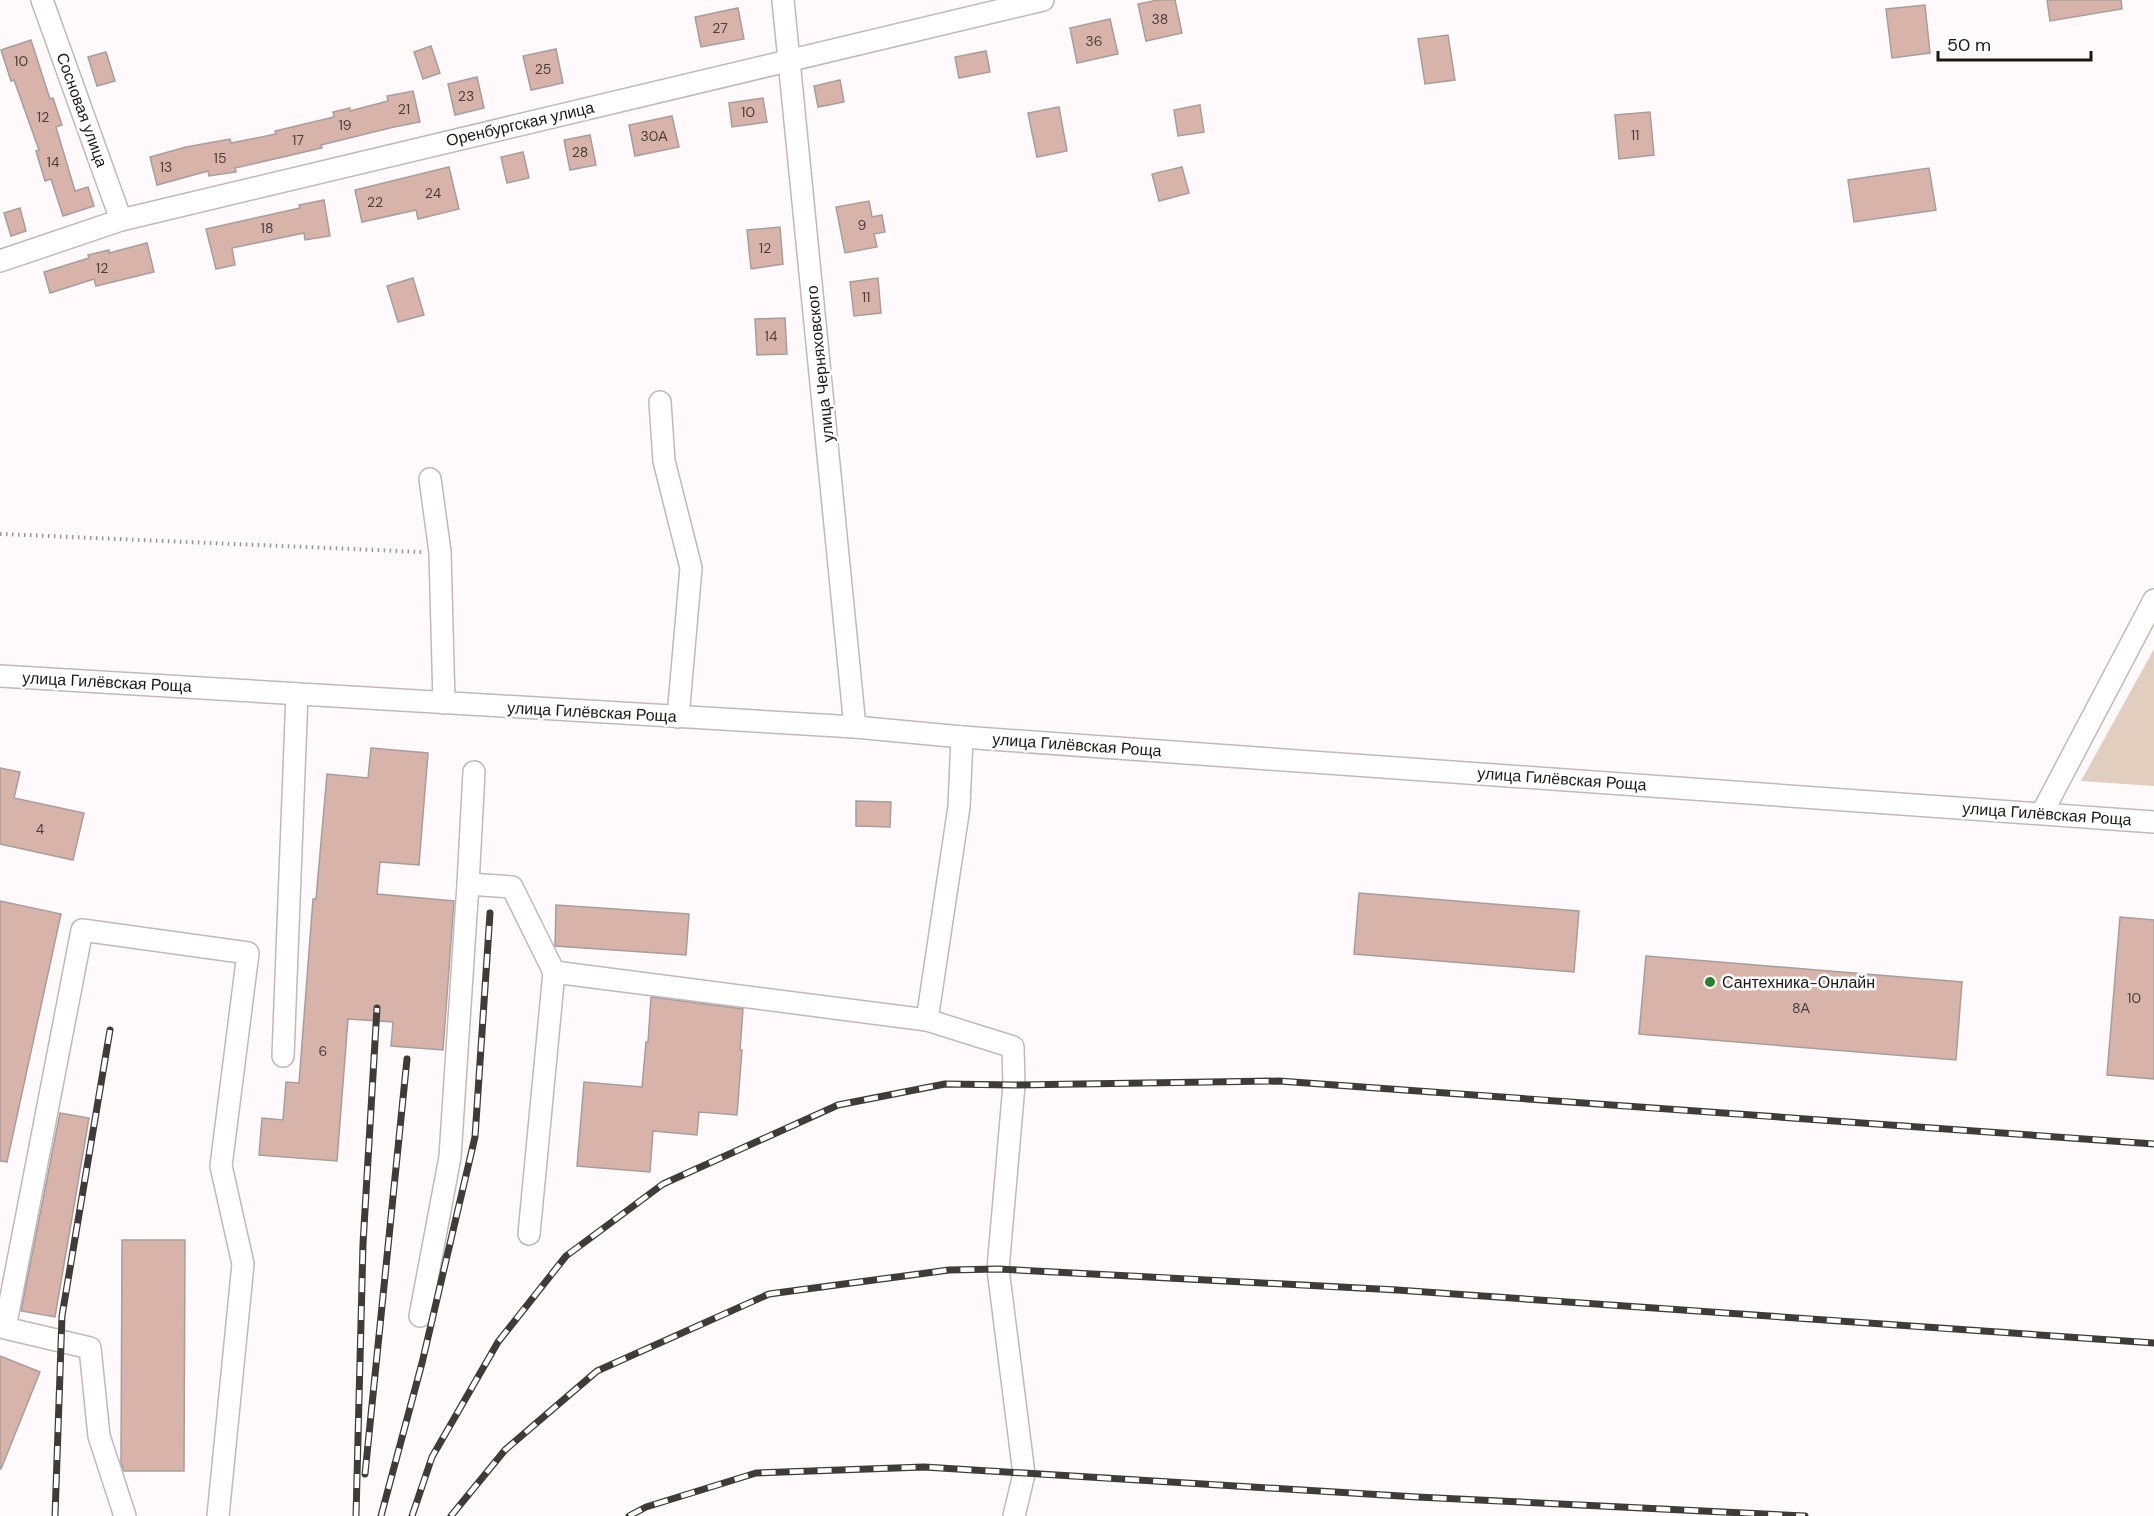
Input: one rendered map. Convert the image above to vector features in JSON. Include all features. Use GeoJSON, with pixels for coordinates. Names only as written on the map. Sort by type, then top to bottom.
{"type":"FeatureCollection","features":[{"type":"Feature","properties":{"kind":"street","name":"Сосновая улица"},"geometry":{"type":"LineString","coordinates":[[42,0],[121,220]]}},
{"type":"Feature","properties":{"kind":"street","name":"улица Черняховского"},"geometry":{"type":"LineString","coordinates":[[783,0],[855,727]]}},
{"type":"Feature","properties":{"kind":"street","name":"Оренбургская улица"},"geometry":{"type":"LineString","coordinates":[[0,261],[121,220],[1043,0]]}},
{"type":"Feature","properties":{"kind":"street"},"geometry":{"type":"LineString","coordinates":[[660,402],[664,461],[692,568],[678,717]]}},
{"type":"Feature","properties":{"kind":"street"},"geometry":{"type":"LineString","coordinates":[[430,478],[440,552],[444,703]]}},
{"type":"Feature","properties":{"kind":"street"},"geometry":{"type":"LineString","coordinates":[[2042,813],[2154,600]]}},
{"type":"Feature","properties":{"kind":"street","name":"улица Гилёвская Роща"},"geometry":{"type":"LineString","coordinates":[[0,676],[855,727],[962,737],[2154,822]]}},
{"type":"Feature","properties":{"kind":"street"},"geometry":{"type":"LineString","coordinates":[[283,1056],[297,694]]}},
{"type":"Feature","properties":{"kind":"street"},"geometry":{"type":"LineString","coordinates":[[927,1020],[959,807],[962,737]]}},
{"type":"Feature","properties":{"kind":"street"},"geometry":{"type":"LineString","coordinates":[[420,1316],[450,1158],[474,772]]}},
{"type":"Feature","properties":{"kind":"street"},"geometry":{"type":"LineString","coordinates":[[468,884],[512,887],[554,972],[529,1234]]}},
{"type":"Feature","properties":{"kind":"street"},"geometry":{"type":"LineString","coordinates":[[125,1516],[99,1436],[90,1348],[2,1332],[82,930],[248,953],[221,1166],[243,1264],[218,1516]]}},
{"type":"Feature","properties":{"kind":"street"},"geometry":{"type":"LineString","coordinates":[[554,972],[927,1020],[1013,1047],[1014,1085],[998,1269],[1024,1474],[1014,1516]]}},
{"type":"Feature","properties":{"kind":"path"},"geometry":{"type":"LineString","coordinates":[[0,534],[440,552]]}},
{"type":"Feature","properties":{"kind":"shaded area"},"geometry":{"type":"Polygon","coordinates":[[[2154,649],[2154,786],[2081,781],[2154,649]]]}},
{"type":"Feature","properties":{"kind":"building"},"geometry":{"type":"Polygon","coordinates":[[[1158,0],[1175,0],[1182,33],[1146,41],[1138,4],[1158,0]]]}},
{"type":"Feature","properties":{"kind":"building"},"geometry":{"type":"Polygon","coordinates":[[[2047,0],[2121,0],[2122,9],[2050,21],[2047,0]]]}},
{"type":"Feature","properties":{"kind":"building"},"geometry":{"type":"Polygon","coordinates":[[[1925,5],[1930,53],[1892,58],[1886,9],[1925,5]]]}},
{"type":"Feature","properties":{"kind":"building"},"geometry":{"type":"Polygon","coordinates":[[[738,8],[744,39],[701,47],[695,17],[738,8]]]}},
{"type":"Feature","properties":{"kind":"building"},"geometry":{"type":"Polygon","coordinates":[[[1110,19],[1118,54],[1077,63],[1070,28],[1110,19]]]}},
{"type":"Feature","properties":{"kind":"building"},"geometry":{"type":"Polygon","coordinates":[[[1448,35],[1455,80],[1425,84],[1418,39],[1448,35]]]}},
{"type":"Feature","properties":{"kind":"building"},"geometry":{"type":"Polygon","coordinates":[[[31,40],[50,99],[53,98],[62,125],[56,127],[75,191],[88,187],[94,206],[63,216],[51,179],[45,181],[36,151],[39,150],[1,50],[31,40]]]}},
{"type":"Feature","properties":{"kind":"building"},"geometry":{"type":"Polygon","coordinates":[[[431,46],[440,73],[423,79],[414,52],[431,46]]]}},
{"type":"Feature","properties":{"kind":"building"},"geometry":{"type":"Polygon","coordinates":[[[556,49],[563,83],[531,90],[523,56],[556,49]]]}},
{"type":"Feature","properties":{"kind":"building"},"geometry":{"type":"Polygon","coordinates":[[[986,51],[990,72],[959,78],[955,57],[986,51]]]}},
{"type":"Feature","properties":{"kind":"building"},"geometry":{"type":"Polygon","coordinates":[[[106,52],[115,81],[97,86],[88,57],[106,52]]]}},
{"type":"Feature","properties":{"kind":"building"},"geometry":{"type":"Polygon","coordinates":[[[477,77],[484,108],[455,115],[448,84],[477,77]]]}},
{"type":"Feature","properties":{"kind":"building"},"geometry":{"type":"Polygon","coordinates":[[[840,80],[844,102],[818,107],[814,86],[840,80]]]}},
{"type":"Feature","properties":{"kind":"building"},"geometry":{"type":"Polygon","coordinates":[[[413,91],[420,122],[235,168],[236,172],[209,176],[208,171],[157,185],[150,157],[186,147],[230,139],[231,143],[276,134],[275,131],[334,117],[333,112],[350,108],[350,111],[388,101],[387,96],[413,91]]]}},
{"type":"Feature","properties":{"kind":"building"},"geometry":{"type":"Polygon","coordinates":[[[763,98],[767,122],[732,127],[729,103],[763,98]]]}},
{"type":"Feature","properties":{"kind":"building"},"geometry":{"type":"Polygon","coordinates":[[[1200,105],[1204,132],[1178,136],[1174,110],[1200,105]]]}},
{"type":"Feature","properties":{"kind":"building"},"geometry":{"type":"Polygon","coordinates":[[[1059,107],[1067,151],[1037,157],[1028,113],[1059,107]]]}},
{"type":"Feature","properties":{"kind":"building"},"geometry":{"type":"Polygon","coordinates":[[[1650,112],[1654,155],[1619,159],[1615,115],[1650,112]]]}},
{"type":"Feature","properties":{"kind":"building"},"geometry":{"type":"Polygon","coordinates":[[[672,116],[679,147],[635,156],[629,125],[672,116]]]}},
{"type":"Feature","properties":{"kind":"building"},"geometry":{"type":"Polygon","coordinates":[[[590,135],[596,165],[570,170],[564,140],[590,135]]]}},
{"type":"Feature","properties":{"kind":"building"},"geometry":{"type":"Polygon","coordinates":[[[523,152],[529,178],[507,183],[501,157],[523,152]]]}},
{"type":"Feature","properties":{"kind":"building"},"geometry":{"type":"Polygon","coordinates":[[[449,167],[459,209],[418,219],[416,210],[362,222],[355,190],[449,167]]]}},
{"type":"Feature","properties":{"kind":"building"},"geometry":{"type":"Polygon","coordinates":[[[1182,167],[1189,193],[1159,201],[1152,174],[1182,167]]]}},
{"type":"Feature","properties":{"kind":"building"},"geometry":{"type":"Polygon","coordinates":[[[1929,168],[1936,210],[1854,222],[1848,180],[1929,168]]]}},
{"type":"Feature","properties":{"kind":"building"},"geometry":{"type":"Polygon","coordinates":[[[324,200],[330,236],[305,240],[304,233],[232,248],[235,265],[216,269],[206,229],[300,208],[299,205],[324,200]]]}},
{"type":"Feature","properties":{"kind":"building"},"geometry":{"type":"Polygon","coordinates":[[[869,201],[872,217],[882,215],[885,232],[874,234],[877,247],[845,253],[836,207],[869,201]]]}},
{"type":"Feature","properties":{"kind":"building"},"geometry":{"type":"Polygon","coordinates":[[[20,208],[26,231],[11,236],[4,213],[20,208]]]}},
{"type":"Feature","properties":{"kind":"building"},"geometry":{"type":"Polygon","coordinates":[[[780,227],[783,264],[751,269],[747,230],[780,227]]]}},
{"type":"Feature","properties":{"kind":"building"},"geometry":{"type":"Polygon","coordinates":[[[147,243],[154,272],[96,286],[94,279],[50,293],[44,272],[89,258],[88,255],[109,250],[109,253],[147,243]]]}},
{"type":"Feature","properties":{"kind":"building"},"geometry":{"type":"Polygon","coordinates":[[[413,278],[424,315],[398,322],[387,286],[413,278]]]}},
{"type":"Feature","properties":{"kind":"building"},"geometry":{"type":"Polygon","coordinates":[[[878,278],[881,313],[854,316],[850,282],[878,278]]]}},
{"type":"Feature","properties":{"kind":"building"},"geometry":{"type":"Polygon","coordinates":[[[785,318],[787,354],[757,355],[755,319],[785,318]]]}},
{"type":"Feature","properties":{"kind":"building"},"geometry":{"type":"Polygon","coordinates":[[[371,748],[428,753],[419,865],[380,862],[377,894],[454,901],[443,1050],[391,1046],[393,1022],[348,1019],[337,1161],[259,1155],[262,1118],[283,1120],[286,1082],[299,1083],[313,899],[316,899],[327,774],[368,778],[371,748]]]}},
{"type":"Feature","properties":{"kind":"building"},"geometry":{"type":"Polygon","coordinates":[[[0,768],[20,772],[14,798],[84,813],[73,860],[0,844],[0,768]]]}},
{"type":"Feature","properties":{"kind":"building"},"geometry":{"type":"Polygon","coordinates":[[[856,801],[891,802],[890,827],[856,826],[856,801]]]}},
{"type":"Feature","properties":{"kind":"building"},"geometry":{"type":"Polygon","coordinates":[[[1359,893],[1579,911],[1574,972],[1354,954],[1359,893]]]}},
{"type":"Feature","properties":{"kind":"building"},"geometry":{"type":"Polygon","coordinates":[[[0,901],[61,914],[7,1162],[0,1161],[0,901]]]}},
{"type":"Feature","properties":{"kind":"building"},"geometry":{"type":"Polygon","coordinates":[[[556,905],[689,914],[686,955],[555,946],[556,905]]]}},
{"type":"Feature","properties":{"kind":"building"},"geometry":{"type":"Polygon","coordinates":[[[2120,917],[2154,920],[2154,1079],[2107,1075],[2120,917]]]}},
{"type":"Feature","properties":{"kind":"building"},"geometry":{"type":"Polygon","coordinates":[[[1646,956],[1962,982],[1956,1060],[1639,1034],[1646,956]]]}},
{"type":"Feature","properties":{"kind":"building"},"geometry":{"type":"Polygon","coordinates":[[[651,997],[743,1009],[737,1115],[699,1112],[697,1135],[653,1131],[650,1172],[577,1166],[584,1082],[642,1087],[651,997]]]}},
{"type":"Feature","properties":{"kind":"building"},"geometry":{"type":"Polygon","coordinates":[[[60,1113],[89,1118],[55,1317],[21,1311],[60,1113]]]}},
{"type":"Feature","properties":{"kind":"building"},"geometry":{"type":"Polygon","coordinates":[[[122,1240],[185,1240],[184,1471],[124,1471],[121,1463],[122,1240]]]}},
{"type":"Feature","properties":{"kind":"building"},"geometry":{"type":"Polygon","coordinates":[[[0,1356],[40,1372],[1,1469],[0,1469],[0,1356]]]}},
{"type":"Feature","properties":{"kind":"railway"},"geometry":{"type":"LineString","coordinates":[[381,1516],[422,1363],[475,1137],[490,913]]}},
{"type":"Feature","properties":{"kind":"railway"},"geometry":{"type":"LineString","coordinates":[[356,1516],[363,1244],[377,1008]]}},
{"type":"Feature","properties":{"kind":"railway"},"geometry":{"type":"LineString","coordinates":[[55,1516],[62,1316],[110,1030]]}},
{"type":"Feature","properties":{"kind":"railway"},"geometry":{"type":"LineString","coordinates":[[365,1474],[407,1059]]}},
{"type":"Feature","properties":{"kind":"railway"},"geometry":{"type":"LineString","coordinates":[[412,1516],[432,1457],[498,1342],[566,1256],[663,1184],[838,1105],[945,1084],[1279,1081],[2154,1144]]}},
{"type":"Feature","properties":{"kind":"railway"},"geometry":{"type":"LineString","coordinates":[[451,1516],[505,1450],[597,1371],[769,1294],[949,1270],[998,1269],[1397,1290],[2154,1343]]}},
{"type":"Feature","properties":{"kind":"railway"},"geometry":{"type":"LineString","coordinates":[[629,1516],[646,1507],[756,1473],[924,1467],[1417,1497],[1805,1516]]}},
{"type":"Feature","properties":{"kind":"place","name":"Сантехника-Онлайн"},"geometry":{"type":"Point","coordinates":[1710,982]}}]}
